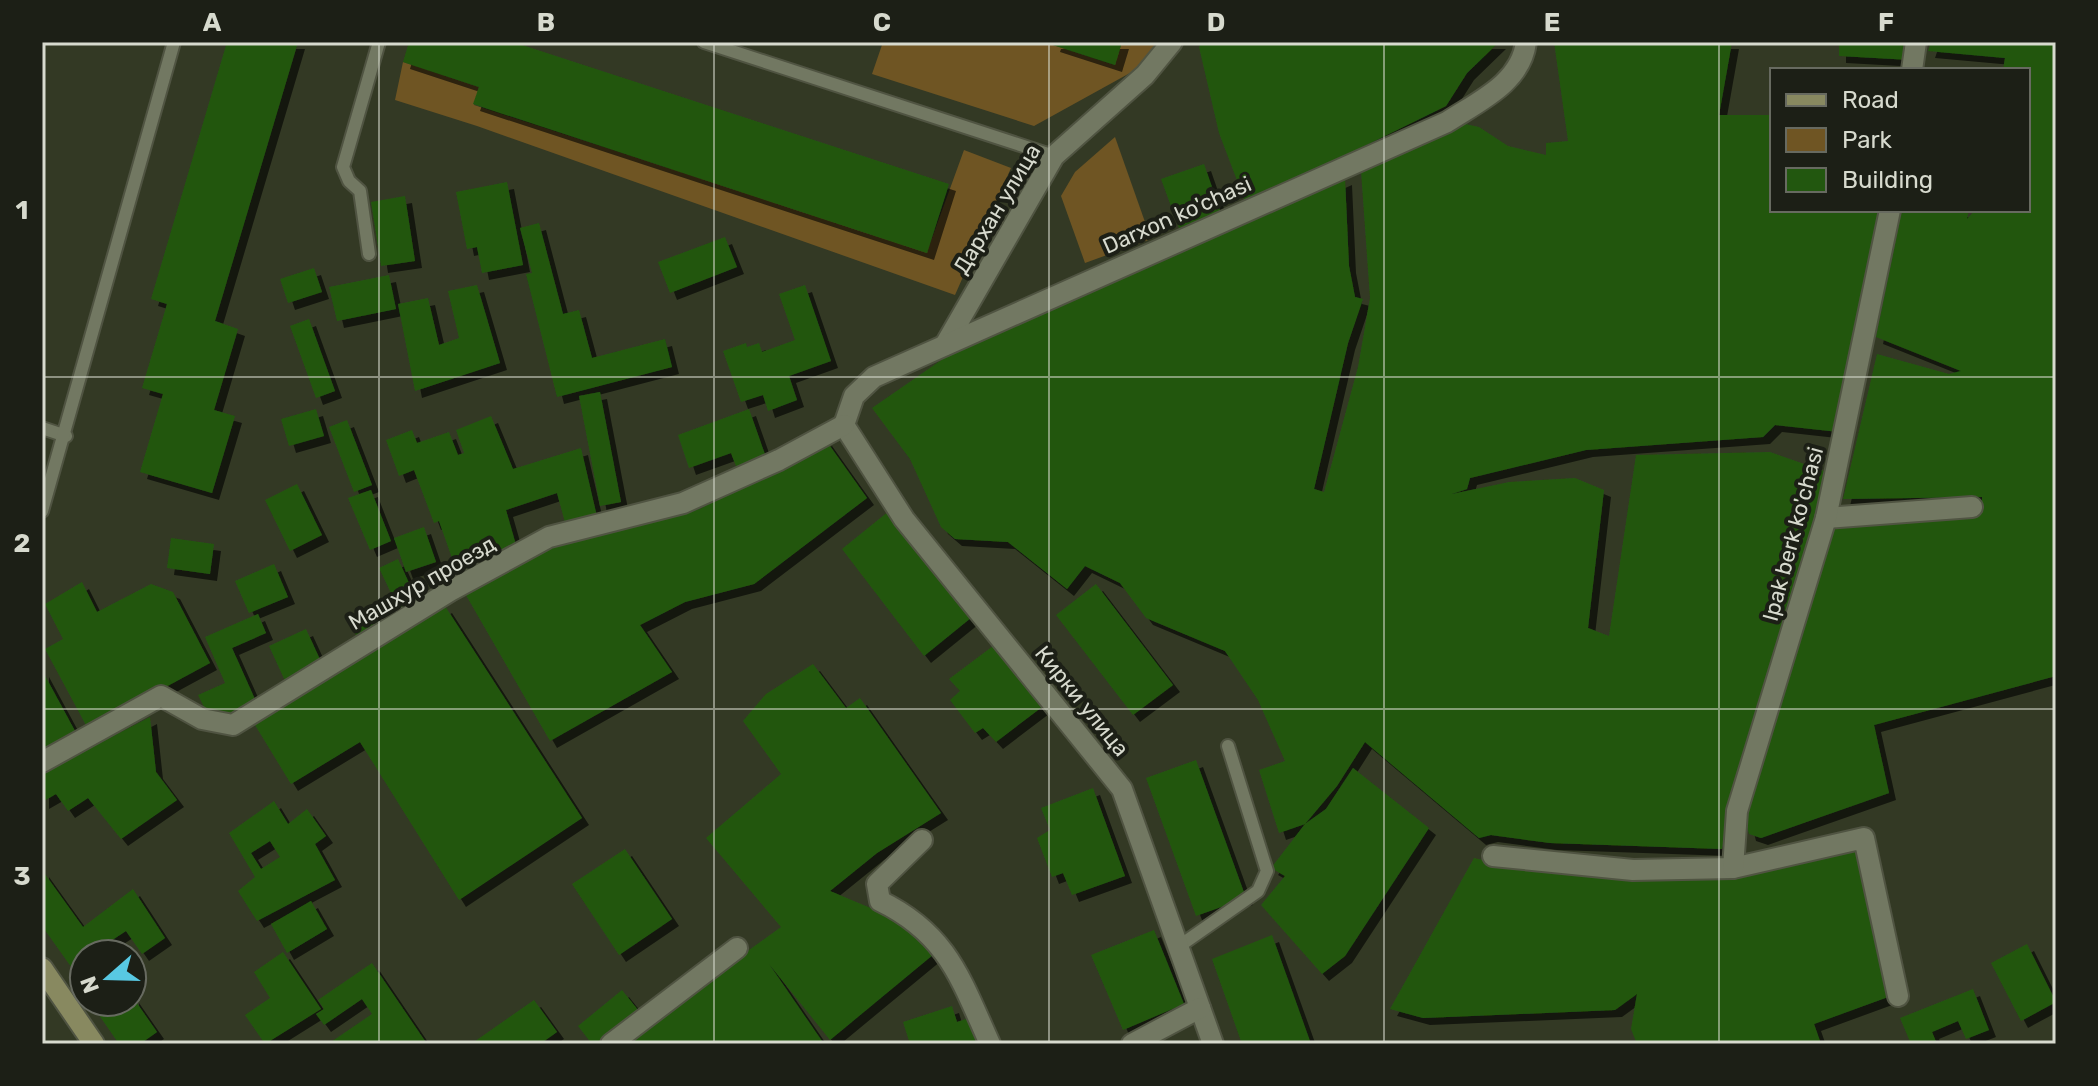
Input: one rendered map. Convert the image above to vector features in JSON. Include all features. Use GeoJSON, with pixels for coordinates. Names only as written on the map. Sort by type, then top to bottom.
{"type":"FeatureCollection","features":[{"type":"Feature","properties":{"kind":"street","name":"Дархан улица"},"geometry":{"type":"LineString","coordinates":[[945,345],[1054,156],[1145,75],[1172,42]]}},
{"type":"Feature","properties":{"kind":"street","name":"Darxon ko'chasi"},"geometry":{"type":"LineString","coordinates":[[844,425],[854,396],[862,385],[945,345],[1447,122],[1514,74],[1524,55],[1526,42]]}},
{"type":"Feature","properties":{"kind":"street"},"geometry":{"type":"LineString","coordinates":[[1912,68],[1916,42]]}},
{"type":"Feature","properties":{"kind":"street","name":"Ipak berk ko'chasi"},"geometry":{"type":"LineString","coordinates":[[1733,868],[1737,811],[1826,518],[1890,212]]}},
{"type":"Feature","properties":{"kind":"street","name":"Машхур проезд"},"geometry":{"type":"LineString","coordinates":[[42,762],[161,696],[202,719],[233,725],[450,591],[549,537],[683,503],[779,460],[844,425]]}},
{"type":"Feature","properties":{"kind":"street","name":"Кирки улица"},"geometry":{"type":"LineString","coordinates":[[844,425],[904,519],[1122,789],[1213,1044]]}},
{"type":"Feature","properties":{"kind":"street"},"geometry":{"type":"LineString","coordinates":[[1826,518],[1972,507]]}},
{"type":"Feature","properties":{"kind":"street"},"geometry":{"type":"LineString","coordinates":[[1493,856],[1633,870],[1733,868],[1864,838],[1898,996]]}},
{"type":"Feature","properties":{"kind":"street"},"geometry":{"type":"LineString","coordinates":[[922,840],[877,884],[880,901],[908,914],[950,956],[990,1044]]}},
{"type":"Feature","properties":{"kind":"street"},"geometry":{"type":"LineString","coordinates":[[611,1044],[737,948]]}},
{"type":"Feature","properties":{"kind":"street"},"geometry":{"type":"LineString","coordinates":[[42,968],[94,1044]]}},
{"type":"Feature","properties":{"kind":"street"},"geometry":{"type":"LineString","coordinates":[[1132,1044],[1200,1008]]}},
{"type":"Feature","properties":{"kind":"lane"},"geometry":{"type":"LineString","coordinates":[[42,511],[66,436],[174,42]]}},
{"type":"Feature","properties":{"kind":"lane"},"geometry":{"type":"LineString","coordinates":[[369,254],[360,191],[349,181],[343,167],[379,42]]}},
{"type":"Feature","properties":{"kind":"lane"},"geometry":{"type":"LineString","coordinates":[[704,42],[1054,156]]}},
{"type":"Feature","properties":{"kind":"lane"},"geometry":{"type":"LineString","coordinates":[[42,428],[66,436]]}},
{"type":"Feature","properties":{"kind":"lane"},"geometry":{"type":"LineString","coordinates":[[1178,947],[1258,891],[1267,871],[1228,746]]}},
{"type":"Feature","properties":{"kind":"green space"},"geometry":{"type":"Polygon","coordinates":[[[883,42],[1054,42],[1053,45],[1114,65],[1122,42],[1172,42],[1168,52],[1034,126],[872,74],[883,42]]]}},
{"type":"Feature","properties":{"kind":"green space"},"geometry":{"type":"Polygon","coordinates":[[[403,62],[479,87],[474,105],[927,252],[964,150],[1011,168],[955,295],[477,126],[395,100],[403,62]]]}},
{"type":"Feature","properties":{"kind":"green space"},"geometry":{"type":"Polygon","coordinates":[[[1115,137],[1151,239],[1085,263],[1061,196],[1075,172],[1115,137]]]}},
{"type":"Feature","properties":{"kind":"building"},"geometry":{"type":"Polygon","coordinates":[[[227,42],[298,42],[215,321],[238,329],[214,410],[235,416],[212,493],[140,472],[163,394],[142,388],[167,304],[151,299],[227,42]]]}},
{"type":"Feature","properties":{"kind":"building"},"geometry":{"type":"Polygon","coordinates":[[[409,42],[513,42],[949,184],[927,253],[473,104],[479,87],[403,62],[409,42]]]}},
{"type":"Feature","properties":{"kind":"building"},"geometry":{"type":"Polygon","coordinates":[[[1054,42],[1122,42],[1115,65],[1053,45],[1054,42]]]}},
{"type":"Feature","properties":{"kind":"building"},"geometry":{"type":"Polygon","coordinates":[[[1202,42],[1499,42],[1467,73],[1446,106],[1246,204],[1219,133],[1199,47],[1202,42]]]}},
{"type":"Feature","properties":{"kind":"building"},"geometry":{"type":"Polygon","coordinates":[[[1554,42],[1732,42],[1719,115],[1770,115],[1770,212],[1883,212],[1839,432],[1775,425],[1763,437],[1586,450],[1470,478],[1467,489],[1452,494],[1509,482],[1575,478],[1604,490],[1588,628],[1609,636],[1636,455],[1770,452],[1830,473],[1787,628],[1761,698],[1722,849],[1550,843],[1491,835],[1479,838],[1365,742],[1337,786],[1305,824],[1279,833],[1259,770],[1285,761],[1258,700],[1225,651],[1146,618],[1120,583],[1085,566],[1067,589],[1008,542],[955,539],[941,527],[910,459],[872,408],[953,352],[1345,178],[1349,266],[1355,297],[1363,299],[1348,343],[1314,489],[1324,492],[1358,367],[1370,298],[1361,171],[1456,122],[1479,127],[1508,146],[1546,155],[1546,143],[1568,141],[1554,42]]]}},
{"type":"Feature","properties":{"kind":"building"},"geometry":{"type":"Polygon","coordinates":[[[1839,42],[1913,42],[1911,60],[1839,56],[1839,42]]]}},
{"type":"Feature","properties":{"kind":"building"},"geometry":{"type":"Polygon","coordinates":[[[1931,42],[2052,42],[2056,52],[2056,676],[1874,725],[1889,793],[1761,838],[1749,834],[1745,818],[1836,520],[1982,512],[1982,497],[1843,499],[1877,354],[1949,374],[1961,371],[1876,337],[1902,212],[1969,212],[1967,219],[1973,212],[2030,212],[2030,68],[2003,68],[2005,58],[1928,51],[1931,42]]]}},
{"type":"Feature","properties":{"kind":"building"},"geometry":{"type":"Polygon","coordinates":[[[1204,164],[1221,213],[1179,228],[1161,179],[1204,164]]]}},
{"type":"Feature","properties":{"kind":"building"},"geometry":{"type":"Polygon","coordinates":[[[507,182],[523,265],[482,273],[477,247],[467,249],[456,192],[507,182]]]}},
{"type":"Feature","properties":{"kind":"building"},"geometry":{"type":"Polygon","coordinates":[[[405,196],[415,261],[381,266],[371,202],[405,196]]]}},
{"type":"Feature","properties":{"kind":"building"},"geometry":{"type":"Polygon","coordinates":[[[539,223],[563,314],[579,310],[592,358],[665,339],[672,367],[557,397],[526,274],[532,273],[520,228],[539,223]]]}},
{"type":"Feature","properties":{"kind":"building"},"geometry":{"type":"Polygon","coordinates":[[[725,237],[737,267],[670,293],[658,262],[725,237]]]}},
{"type":"Feature","properties":{"kind":"building"},"geometry":{"type":"Polygon","coordinates":[[[314,268],[322,292],[288,303],[280,279],[314,268]]]}},
{"type":"Feature","properties":{"kind":"building"},"geometry":{"type":"Polygon","coordinates":[[[389,275],[396,309],[337,321],[329,287],[389,275]]]}},
{"type":"Feature","properties":{"kind":"building"},"geometry":{"type":"Polygon","coordinates":[[[477,285],[500,363],[415,391],[398,304],[428,298],[439,345],[459,338],[448,291],[477,285]]]}},
{"type":"Feature","properties":{"kind":"building"},"geometry":{"type":"Polygon","coordinates":[[[805,285],[831,361],[789,376],[797,400],[768,411],[763,395],[741,402],[723,351],[746,343],[747,347],[759,343],[762,352],[795,340],[779,294],[805,285]]]}},
{"type":"Feature","properties":{"kind":"building"},"geometry":{"type":"Polygon","coordinates":[[[309,319],[335,391],[316,398],[290,326],[309,319]]]}},
{"type":"Feature","properties":{"kind":"building"},"geometry":{"type":"Polygon","coordinates":[[[600,392],[621,502],[600,506],[579,396],[600,392]]]}},
{"type":"Feature","properties":{"kind":"building"},"geometry":{"type":"Polygon","coordinates":[[[316,409],[324,436],[289,446],[281,419],[316,409]]]}},
{"type":"Feature","properties":{"kind":"building"},"geometry":{"type":"Polygon","coordinates":[[[749,409],[768,463],[739,474],[731,453],[689,468],[678,435],[749,409]]]}},
{"type":"Feature","properties":{"kind":"building"},"geometry":{"type":"Polygon","coordinates":[[[491,416],[513,469],[581,448],[598,521],[567,530],[557,493],[506,510],[518,552],[460,581],[439,521],[434,523],[414,470],[399,476],[386,440],[412,430],[417,443],[449,432],[458,455],[464,453],[456,430],[491,416]]]}},
{"type":"Feature","properties":{"kind":"building"},"geometry":{"type":"Polygon","coordinates":[[[347,420],[372,485],[354,492],[329,427],[347,420]]]}},
{"type":"Feature","properties":{"kind":"building"},"geometry":{"type":"Polygon","coordinates":[[[825,439],[867,498],[754,584],[685,602],[640,625],[672,672],[550,741],[463,590],[540,551],[700,509],[825,439]]]}},
{"type":"Feature","properties":{"kind":"building"},"geometry":{"type":"Polygon","coordinates":[[[297,484],[322,535],[290,551],[265,500],[297,484]]]}},
{"type":"Feature","properties":{"kind":"building"},"geometry":{"type":"Polygon","coordinates":[[[371,490],[391,541],[370,550],[348,498],[371,490]]]}},
{"type":"Feature","properties":{"kind":"building"},"geometry":{"type":"Polygon","coordinates":[[[889,511],[972,617],[924,656],[842,549],[889,511]]]}},
{"type":"Feature","properties":{"kind":"building"},"geometry":{"type":"Polygon","coordinates":[[[424,527],[436,562],[406,572],[394,538],[424,527]]]}},
{"type":"Feature","properties":{"kind":"building"},"geometry":{"type":"Polygon","coordinates":[[[171,538],[214,544],[210,574],[167,568],[171,538]]]}},
{"type":"Feature","properties":{"kind":"building"},"geometry":{"type":"Polygon","coordinates":[[[398,559],[420,607],[402,616],[379,568],[398,559]]]}},
{"type":"Feature","properties":{"kind":"building"},"geometry":{"type":"Polygon","coordinates":[[[274,564],[288,597],[249,613],[235,581],[274,564]]]}},
{"type":"Feature","properties":{"kind":"building"},"geometry":{"type":"Polygon","coordinates":[[[82,582],[97,612],[151,584],[173,592],[210,663],[88,729],[45,649],[63,639],[45,604],[82,582]]]}},
{"type":"Feature","properties":{"kind":"building"},"geometry":{"type":"Polygon","coordinates":[[[1096,584],[1173,685],[1133,715],[1056,615],[1096,584]]]}},
{"type":"Feature","properties":{"kind":"building"},"geometry":{"type":"Polygon","coordinates":[[[445,606],[582,818],[459,900],[360,742],[291,784],[255,725],[445,606]]]}},
{"type":"Feature","properties":{"kind":"building"},"geometry":{"type":"Polygon","coordinates":[[[375,610],[384,625],[359,640],[350,625],[375,610]]]}},
{"type":"Feature","properties":{"kind":"building"},"geometry":{"type":"Polygon","coordinates":[[[258,614],[266,633],[232,648],[258,706],[227,720],[210,719],[198,695],[225,683],[205,637],[258,614]]]}},
{"type":"Feature","properties":{"kind":"building"},"geometry":{"type":"Polygon","coordinates":[[[306,629],[323,666],[286,683],[269,646],[306,629]]]}},
{"type":"Feature","properties":{"kind":"building"},"geometry":{"type":"Polygon","coordinates":[[[993,646],[1042,707],[996,742],[983,728],[975,733],[950,700],[960,691],[949,679],[993,646]]]}},
{"type":"Feature","properties":{"kind":"building"},"geometry":{"type":"Polygon","coordinates":[[[813,664],[846,708],[860,698],[941,813],[877,853],[830,891],[916,927],[940,949],[830,1040],[769,964],[824,1044],[618,1044],[781,927],[706,838],[781,774],[743,721],[766,694],[813,664]]]}},
{"type":"Feature","properties":{"kind":"building"},"geometry":{"type":"Polygon","coordinates":[[[42,670],[75,731],[42,749],[42,670]]]}},
{"type":"Feature","properties":{"kind":"building"},"geometry":{"type":"Polygon","coordinates":[[[150,717],[156,772],[177,800],[121,839],[88,798],[68,811],[56,794],[42,802],[42,773],[150,717]]]}},
{"type":"Feature","properties":{"kind":"building"},"geometry":{"type":"Polygon","coordinates":[[[1196,760],[1246,898],[1196,916],[1146,778],[1196,760]]]}},
{"type":"Feature","properties":{"kind":"building"},"geometry":{"type":"Polygon","coordinates":[[[1353,768],[1429,828],[1345,956],[1322,974],[1261,905],[1285,876],[1271,868],[1305,824],[1326,809],[1353,768]]]}},
{"type":"Feature","properties":{"kind":"building"},"geometry":{"type":"Polygon","coordinates":[[[1093,788],[1125,876],[1072,895],[1063,873],[1052,877],[1037,838],[1050,830],[1041,808],[1093,788]]]}},
{"type":"Feature","properties":{"kind":"building"},"geometry":{"type":"Polygon","coordinates":[[[274,801],[288,824],[307,809],[326,836],[315,844],[335,880],[257,921],[238,891],[255,877],[229,833],[274,801]],[[270,841],[251,853],[261,869],[280,857],[270,841]]]}},
{"type":"Feature","properties":{"kind":"building"},"geometry":{"type":"Polygon","coordinates":[[[1855,848],[1888,997],[1814,1024],[1821,1044],[1637,1044],[1631,1029],[1637,994],[1615,1010],[1423,1018],[1390,1009],[1474,858],[1526,870],[1619,877],[1855,848]]]}},
{"type":"Feature","properties":{"kind":"building"},"geometry":{"type":"Polygon","coordinates":[[[625,849],[672,919],[619,955],[572,884],[625,849]]]}},
{"type":"Feature","properties":{"kind":"building"},"geometry":{"type":"Polygon","coordinates":[[[42,870],[83,927],[133,889],[165,938],[148,950],[148,938],[131,938],[126,931],[115,938],[68,938],[68,963],[42,926],[42,870]]]}},
{"type":"Feature","properties":{"kind":"building"},"geometry":{"type":"Polygon","coordinates":[[[311,901],[327,929],[287,953],[271,924],[311,901]]]}},
{"type":"Feature","properties":{"kind":"building"},"geometry":{"type":"Polygon","coordinates":[[[1154,930],[1184,1004],[1123,1030],[1091,955],[1154,930]]]}},
{"type":"Feature","properties":{"kind":"building"},"geometry":{"type":"Polygon","coordinates":[[[1272,935],[1311,1044],[1242,1044],[1212,959],[1272,935]]]}},
{"type":"Feature","properties":{"kind":"building"},"geometry":{"type":"Polygon","coordinates":[[[2027,944],[2056,1002],[2021,1021],[1991,963],[2027,944]]]}},
{"type":"Feature","properties":{"kind":"building"},"geometry":{"type":"Polygon","coordinates":[[[283,952],[321,1009],[265,1044],[245,1015],[270,998],[254,972],[283,952]]]}},
{"type":"Feature","properties":{"kind":"building"},"geometry":{"type":"Polygon","coordinates":[[[372,963],[425,1041],[421,1044],[328,1044],[372,1014],[362,999],[324,1025],[316,1014],[324,1009],[318,1000],[372,963]]]}},
{"type":"Feature","properties":{"kind":"building"},"geometry":{"type":"Polygon","coordinates":[[[1973,989],[1989,1030],[1966,1039],[1958,1021],[1932,1032],[1937,1044],[1911,1044],[1900,1018],[1973,989]]]}},
{"type":"Feature","properties":{"kind":"building"},"geometry":{"type":"Polygon","coordinates":[[[622,990],[642,1015],[607,1044],[592,1044],[578,1026],[622,990]]]}},
{"type":"Feature","properties":{"kind":"building"},"geometry":{"type":"Polygon","coordinates":[[[534,1000],[557,1032],[540,1044],[471,1044],[534,1000]]]}},
{"type":"Feature","properties":{"kind":"building"},"geometry":{"type":"Polygon","coordinates":[[[952,1006],[957,1022],[969,1018],[979,1044],[910,1044],[903,1022],[952,1006]]]}},
{"type":"Feature","properties":{"kind":"building"},"geometry":{"type":"Polygon","coordinates":[[[101,1018],[147,1018],[157,1032],[140,1044],[119,1044],[101,1018]]]}}]}
